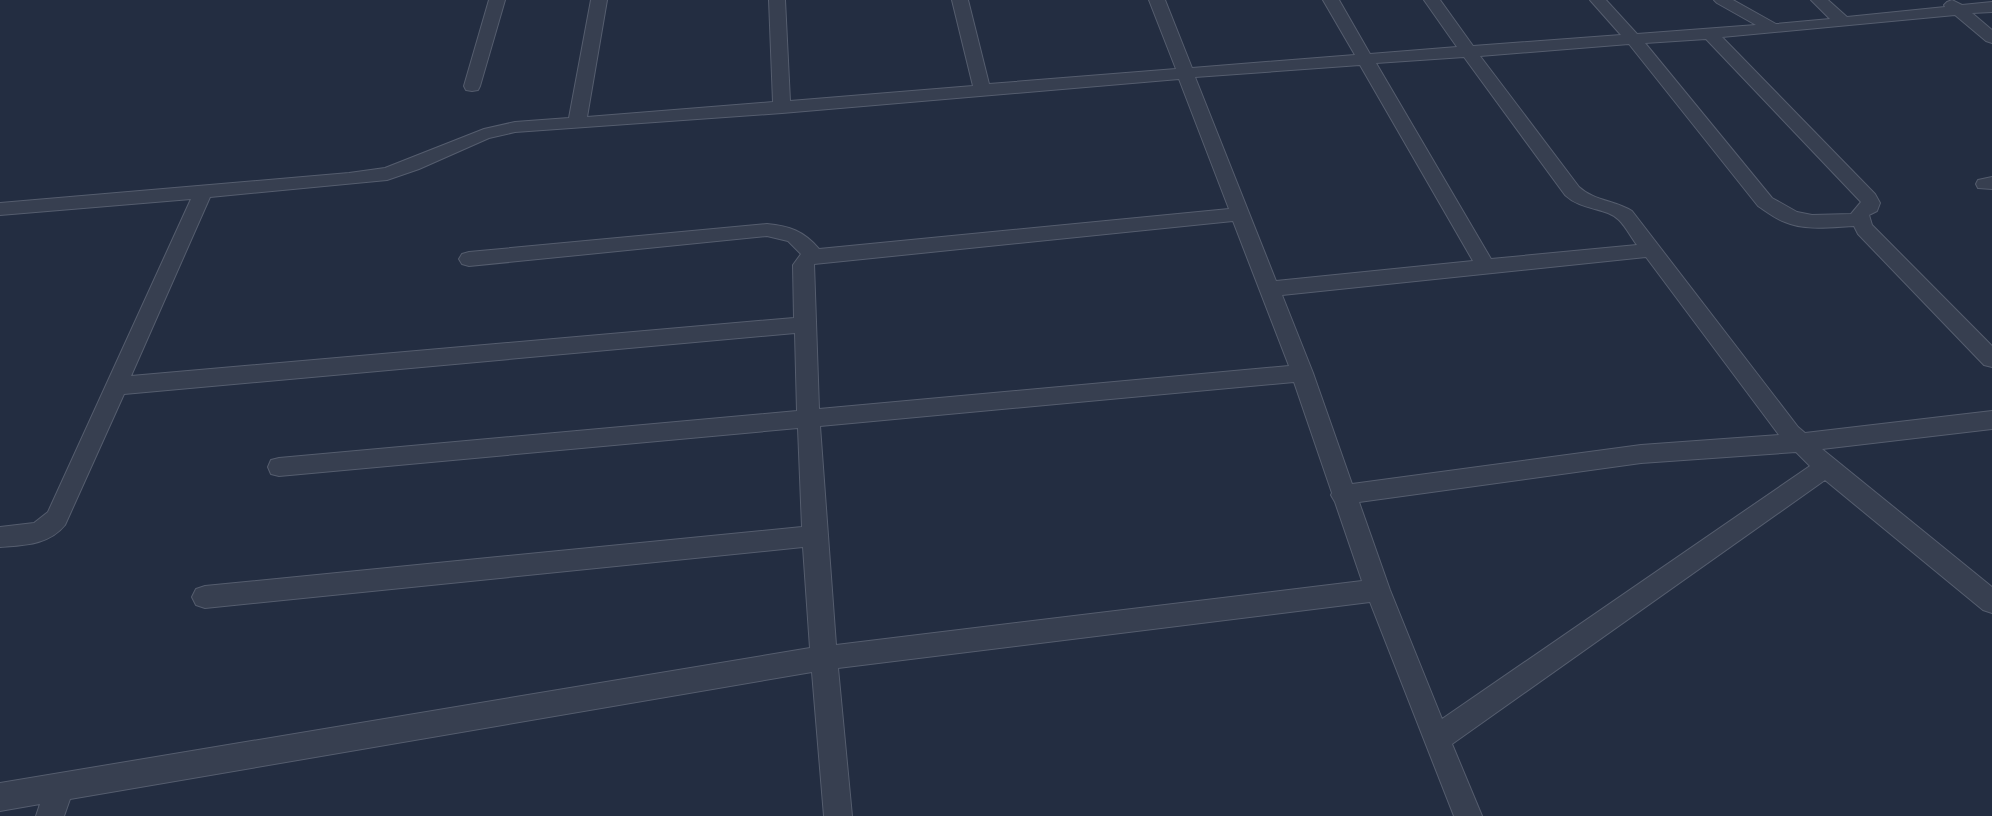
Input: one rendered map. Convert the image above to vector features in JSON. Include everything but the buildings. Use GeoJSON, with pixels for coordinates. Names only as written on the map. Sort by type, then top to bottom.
{"type":"FeatureCollection","features":[{"type":"Feature","properties":{"kind":"street"},"geometry":{"type":"LineString","coordinates":[[472,86],[497,0]]}},
{"type":"Feature","properties":{"kind":"street"},"geometry":{"type":"LineString","coordinates":[[577,123],[599,0]]}},
{"type":"Feature","properties":{"kind":"street"},"geometry":{"type":"LineString","coordinates":[[777,0],[782,108]]}},
{"type":"Feature","properties":{"kind":"street"},"geometry":{"type":"LineString","coordinates":[[960,0],[982,90]]}},
{"type":"Feature","properties":{"kind":"street"},"geometry":{"type":"LineString","coordinates":[[1157,0],[1187,73],[1268,289],[1302,373],[1378,590],[1436,739],[1468,816]]}},
{"type":"Feature","properties":{"kind":"street"},"geometry":{"type":"LineString","coordinates":[[1331,0],[1486,267]]}},
{"type":"Feature","properties":{"kind":"street"},"geometry":{"type":"LineString","coordinates":[[1432,0],[1467,50],[1576,195],[1592,204],[1616,208],[1625,215],[1790,433],[1826,467],[1992,602]]}},
{"type":"Feature","properties":{"kind":"street"},"geometry":{"type":"LineString","coordinates":[[1598,0],[1633,39],[1765,202],[1792,218],[1812,221],[1859,220]]}},
{"type":"Feature","properties":{"kind":"street"},"geometry":{"type":"LineString","coordinates":[[1722,0],[1774,29]]}},
{"type":"Feature","properties":{"kind":"street"},"geometry":{"type":"LineString","coordinates":[[1819,0],[1842,22]]}},
{"type":"Feature","properties":{"kind":"street"},"geometry":{"type":"LineString","coordinates":[[1953,5],[1992,38]]}},
{"type":"Feature","properties":{"kind":"street"},"geometry":{"type":"LineString","coordinates":[[0,209],[349,179],[387,174],[412,165],[484,134],[515,127],[782,108],[1187,73],[1366,60],[1467,50],[1774,29],[1842,22],[1953,5],[1992,7]]}},
{"type":"Feature","properties":{"kind":"street"},"geometry":{"type":"LineString","coordinates":[[1709,33],[1868,198],[1871,203],[1870,207],[1863,209],[1859,214],[1859,220],[1865,229],[1992,359]]}},
{"type":"Feature","properties":{"kind":"street"},"geometry":{"type":"LineString","coordinates":[[0,537],[38,533],[52,527],[203,192]]}},
{"type":"Feature","properties":{"kind":"street"},"geometry":{"type":"LineString","coordinates":[[838,816],[823,658],[807,418],[803,265],[807,259],[814,256],[1240,214]]}},
{"type":"Feature","properties":{"kind":"street"},"geometry":{"type":"LineString","coordinates":[[469,259],[767,230],[783,231],[792,234],[804,243],[814,256]]}},
{"type":"Feature","properties":{"kind":"street"},"geometry":{"type":"LineString","coordinates":[[1268,289],[1652,250]]}},
{"type":"Feature","properties":{"kind":"street"},"geometry":{"type":"LineString","coordinates":[[116,386],[805,325]]}},
{"type":"Feature","properties":{"kind":"street"},"geometry":{"type":"LineString","coordinates":[[278,467],[1302,373]]}},
{"type":"Feature","properties":{"kind":"street"},"geometry":{"type":"LineString","coordinates":[[1344,495],[1641,454],[1800,443],[1992,420]]}},
{"type":"Feature","properties":{"kind":"street"},"geometry":{"type":"LineString","coordinates":[[1436,739],[1826,467]]}},
{"type":"Feature","properties":{"kind":"street"},"geometry":{"type":"LineString","coordinates":[[205,597],[814,536]]}},
{"type":"Feature","properties":{"kind":"street"},"geometry":{"type":"LineString","coordinates":[[0,797],[823,658],[1378,590]]}},
{"type":"Feature","properties":{"kind":"street"},"geometry":{"type":"LineString","coordinates":[[50,816],[60,788]]}}]}
